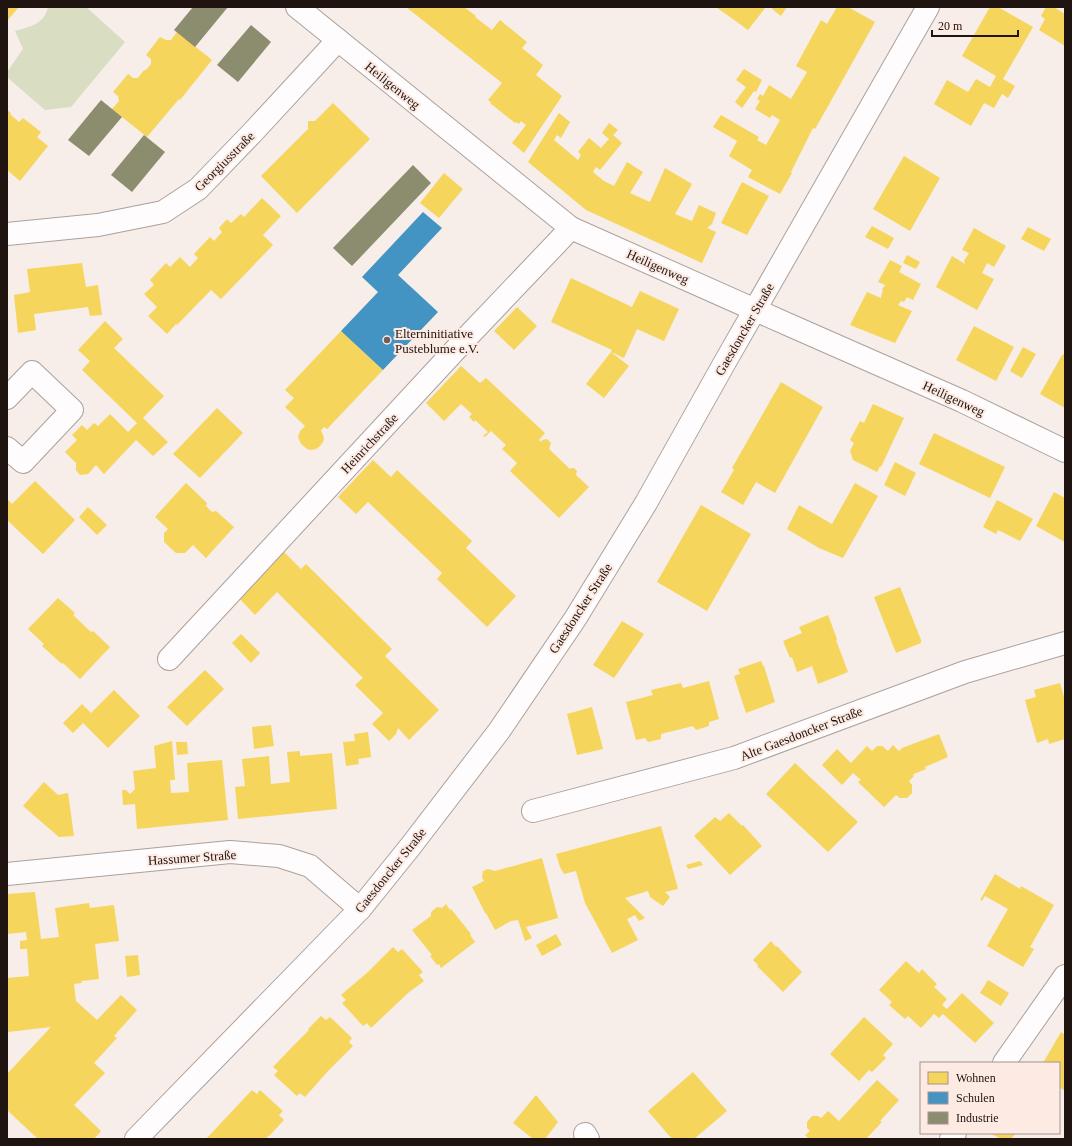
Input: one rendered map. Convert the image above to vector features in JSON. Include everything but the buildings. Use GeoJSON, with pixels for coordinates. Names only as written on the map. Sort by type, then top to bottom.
{"type":"FeatureCollection","features":[{"type":"Feature","properties":{"kind":"street","name":"Heiligenweg"},"geometry":{"type":"LineString","coordinates":[[297,7],[571,228],[962,401],[1065,451]]}},
{"type":"Feature","properties":{"kind":"street","name":"Gaesdoncker Straße"},"geometry":{"type":"LineString","coordinates":[[136,1139],[360,909],[410,847],[499,731],[575,619],[646,503],[928,7]]}},
{"type":"Feature","properties":{"kind":"street","name":"Georgiusstraße"},"geometry":{"type":"LineString","coordinates":[[7,234],[98,224],[162,212],[198,189],[338,40]]}},
{"type":"Feature","properties":{"kind":"street","name":"Heinrichstraße"},"geometry":{"type":"LineString","coordinates":[[169,659],[471,333],[571,228]]}},
{"type":"Feature","properties":{"kind":"street"},"geometry":{"type":"LineString","coordinates":[[7,398],[32,372],[72,410],[22,462],[7,448]]}},
{"type":"Feature","properties":{"kind":"street","name":"Alte Gaesdoncker Straße"},"geometry":{"type":"LineString","coordinates":[[533,811],[734,758],[965,672],[1065,643]]}},
{"type":"Feature","properties":{"kind":"street","name":"Hassumer Straße"},"geometry":{"type":"LineString","coordinates":[[7,874],[230,852],[279,856],[310,866],[360,909]]}},
{"type":"Feature","properties":{"kind":"street"},"geometry":{"type":"LineString","coordinates":[[1005,1062],[1065,976]]}},
{"type":"Feature","properties":{"kind":"green space"},"geometry":{"type":"Polygon","coordinates":[[[48,7],[86,7],[125,42],[71,107],[45,110],[7,77],[7,72],[23,49],[15,31],[36,24],[44,17],[48,7]]]}},
{"type":"Feature","properties":{"kind":"place","name":"Elterninitiative Pusteblume e.V."},"geometry":{"type":"Point","coordinates":[387,340]}}]}
